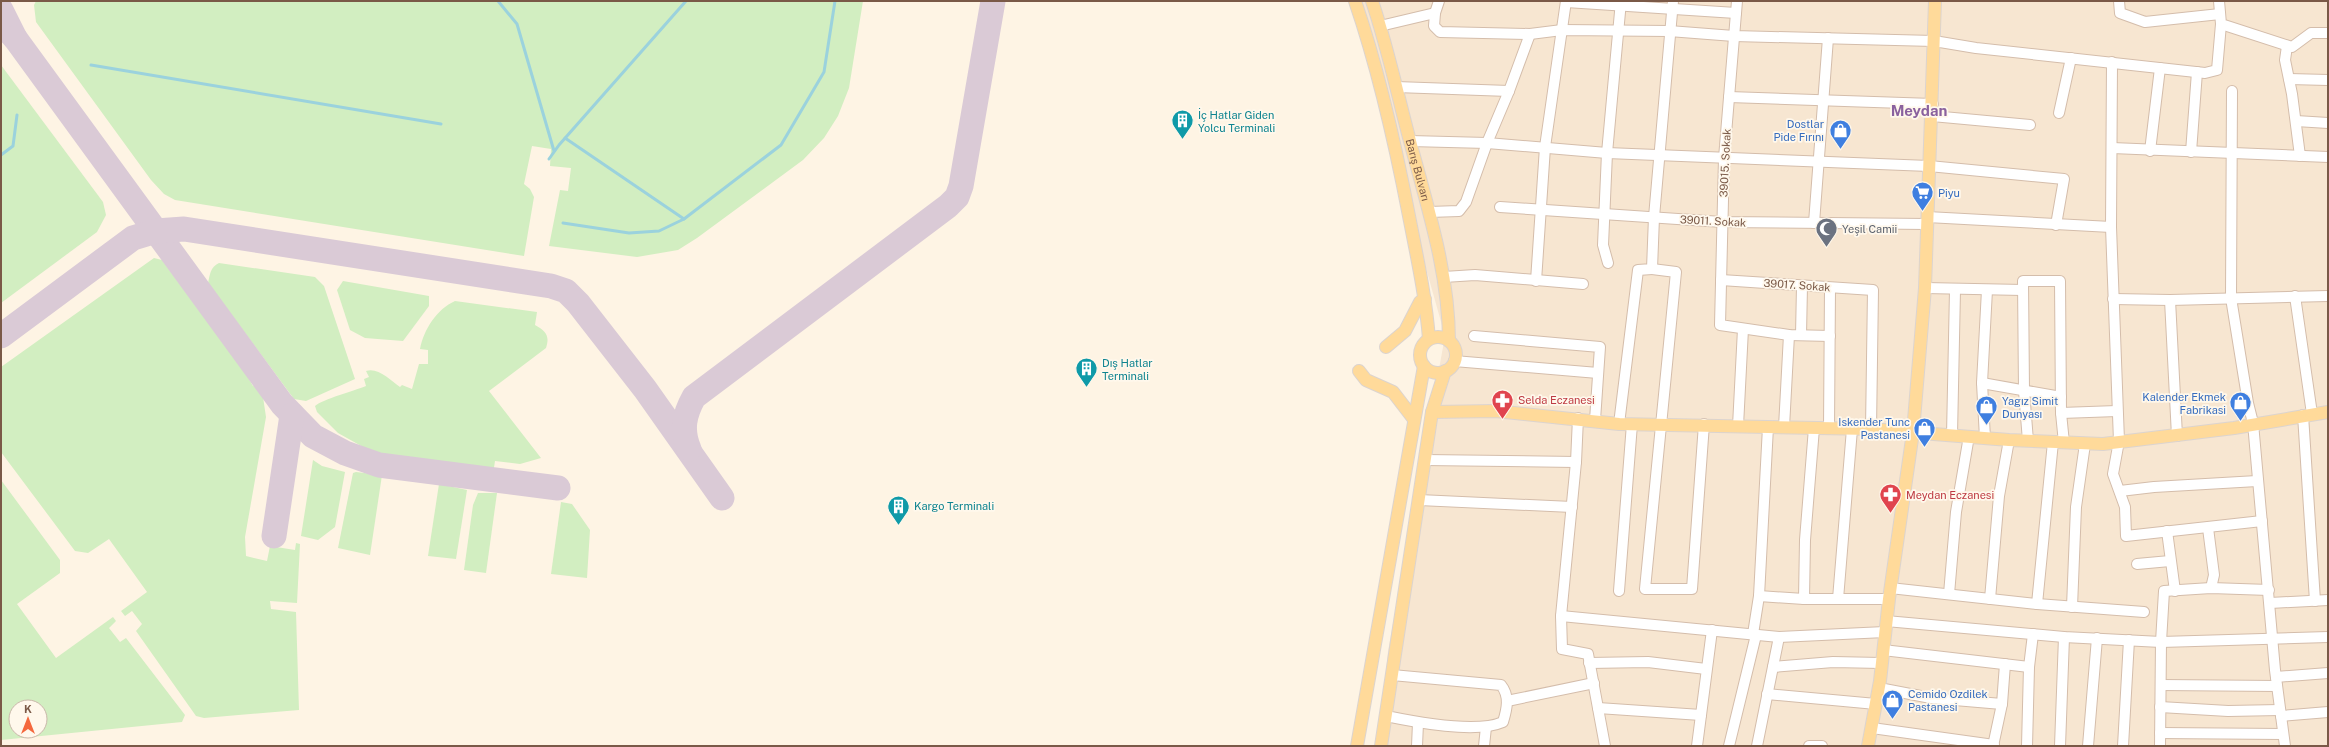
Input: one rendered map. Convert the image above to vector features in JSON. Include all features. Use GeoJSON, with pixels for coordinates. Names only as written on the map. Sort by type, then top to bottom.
{"type":"FeatureCollection","features":[{"type":"Feature","properties":{"kind":"main road","name":"Barış Bulvarı"},"geometry":{"type":"LineString","coordinates":[[1355,1],[1370,44],[1396,147],[1425,299],[1429,339]]}},
{"type":"Feature","properties":{"kind":"main road","name":"Barış Bulvarı"},"geometry":{"type":"LineString","coordinates":[[1372,1],[1380,26],[1429,212],[1444,277],[1449,313],[1449,341]]}},
{"type":"Feature","properties":{"kind":"main road"},"geometry":{"type":"LineString","coordinates":[[1868,746],[1879,688],[1889,594],[1913,432],[1925,288],[1929,166],[1933,104],[1935,1]]}},
{"type":"Feature","properties":{"kind":"main road"},"geometry":{"type":"LineString","coordinates":[[1386,347],[1403,334],[1412,321],[1420,302],[1425,299]]}},
{"type":"Feature","properties":{"kind":"main road"},"geometry":{"type":"LineString","coordinates":[[1381,746],[1432,412],[1445,370],[1454,361],[1455,351],[1449,341],[1439,337],[1429,339],[1420,351],[1420,359],[1424,366],[1434,372],[1445,370]]}},
{"type":"Feature","properties":{"kind":"main road"},"geometry":{"type":"LineString","coordinates":[[1357,746],[1400,502],[1413,418],[1424,366]]}},
{"type":"Feature","properties":{"kind":"main road"},"geometry":{"type":"LineString","coordinates":[[1359,371],[1366,380],[1393,392],[1413,418]]}},
{"type":"Feature","properties":{"kind":"main road"},"geometry":{"type":"LineString","coordinates":[[1432,412],[1496,411],[1578,418],[1619,424],[1704,424],[1871,429],[2009,440],[2084,444],[2177,436],[2328,412]]}},
{"type":"Feature","properties":{"kind":"street"},"geometry":{"type":"LineString","coordinates":[[1439,1],[1435,13],[1434,26],[1440,32],[1530,34],[1562,30],[1618,31],[1734,36],[1934,41],[1976,48],[2205,73],[2217,70],[2220,19],[2219,1]]}},
{"type":"Feature","properties":{"kind":"street"},"geometry":{"type":"LineString","coordinates":[[1536,281],[1545,148],[1566,1],[1673,5],[1736,13]]}},
{"type":"Feature","properties":{"kind":"street","name":"39015. Sokak"},"geometry":{"type":"LineString","coordinates":[[1737,1],[1724,158],[1720,325],[1743,329]]}},
{"type":"Feature","properties":{"kind":"street"},"geometry":{"type":"LineString","coordinates":[[2119,1],[2120,12],[2146,22],[2220,19],[2292,47],[2311,33],[2328,33]]}},
{"type":"Feature","properties":{"kind":"street"},"geometry":{"type":"LineString","coordinates":[[1608,263],[1603,245],[1607,153],[1621,3]]}},
{"type":"Feature","properties":{"kind":"street"},"geometry":{"type":"LineString","coordinates":[[1652,269],[1654,217],[1669,32],[1673,5]]}},
{"type":"Feature","properties":{"kind":"street"},"geometry":{"type":"LineString","coordinates":[[1380,26],[1435,13]]}},
{"type":"Feature","properties":{"kind":"street"},"geometry":{"type":"LineString","coordinates":[[1429,212],[1459,211],[1466,202],[1486,143],[1509,91],[1530,34]]}},
{"type":"Feature","properties":{"kind":"street"},"geometry":{"type":"LineString","coordinates":[[1814,223],[1828,38]]}},
{"type":"Feature","properties":{"kind":"street"},"geometry":{"type":"LineString","coordinates":[[2287,46],[2285,60],[2296,121],[2300,156]]}},
{"type":"Feature","properties":{"kind":"street"},"geometry":{"type":"LineString","coordinates":[[2059,113],[2071,58]]}},
{"type":"Feature","properties":{"kind":"street"},"geometry":{"type":"LineString","coordinates":[[2112,62],[2111,227],[2119,441],[2113,474],[2125,507],[2126,536],[2262,521]]}},
{"type":"Feature","properties":{"kind":"street"},"geometry":{"type":"LineString","coordinates":[[2150,151],[2160,68]]}},
{"type":"Feature","properties":{"kind":"street"},"geometry":{"type":"LineString","coordinates":[[2191,152],[2197,72]]}},
{"type":"Feature","properties":{"kind":"street"},"geometry":{"type":"LineString","coordinates":[[2289,79],[2328,80]]}},
{"type":"Feature","properties":{"kind":"street"},"geometry":{"type":"LineString","coordinates":[[1396,87],[1509,91]]}},
{"type":"Feature","properties":{"kind":"street"},"geometry":{"type":"LineString","coordinates":[[2232,91],[2230,153],[2231,298],[2248,403],[2253,423],[2257,481],[2277,682],[2285,746]]}},
{"type":"Feature","properties":{"kind":"street"},"geometry":{"type":"LineString","coordinates":[[1729,97],[1933,104]]}},
{"type":"Feature","properties":{"kind":"street"},"geometry":{"type":"LineString","coordinates":[[1932,116],[2030,125]]}},
{"type":"Feature","properties":{"kind":"street"},"geometry":{"type":"LineString","coordinates":[[2296,121],[2328,122]]}},
{"type":"Feature","properties":{"kind":"street"},"geometry":{"type":"LineString","coordinates":[[1410,141],[1486,143],[1607,153],[1819,163],[1929,166],[2064,179],[2056,225]]}},
{"type":"Feature","properties":{"kind":"street"},"geometry":{"type":"LineString","coordinates":[[2112,148],[2150,151],[2328,157]]}},
{"type":"Feature","properties":{"kind":"street","name":"39011. Sokak"},"geometry":{"type":"LineString","coordinates":[[1500,207],[1722,222],[1814,223],[1927,220],[2111,227]]}},
{"type":"Feature","properties":{"kind":"street"},"geometry":{"type":"LineString","coordinates":[[1619,424],[1638,270],[1652,269],[1676,272],[1645,589],[1692,588],[1704,424]]}},
{"type":"Feature","properties":{"kind":"street"},"geometry":{"type":"LineString","coordinates":[[1444,277],[1475,275],[1582,284]]}},
{"type":"Feature","properties":{"kind":"street","name":"39017. Sokak"},"geometry":{"type":"LineString","coordinates":[[1721,280],[1873,290],[1871,429]]}},
{"type":"Feature","properties":{"kind":"street"},"geometry":{"type":"LineString","coordinates":[[2028,441],[2024,392],[2023,282],[2060,281],[2061,413],[2059,442],[2037,604]]}},
{"type":"Feature","properties":{"kind":"street"},"geometry":{"type":"LineString","coordinates":[[1801,335],[1802,286]]}},
{"type":"Feature","properties":{"kind":"street"},"geometry":{"type":"LineString","coordinates":[[1829,428],[1830,288]]}},
{"type":"Feature","properties":{"kind":"street"},"geometry":{"type":"LineString","coordinates":[[1925,288],[1955,290],[2023,290]]}},
{"type":"Feature","properties":{"kind":"street"},"geometry":{"type":"LineString","coordinates":[[1952,435],[1955,290]]}},
{"type":"Feature","properties":{"kind":"street"},"geometry":{"type":"LineString","coordinates":[[1985,438],[1982,383],[1987,290]]}},
{"type":"Feature","properties":{"kind":"street"},"geometry":{"type":"LineString","coordinates":[[2295,296],[2307,415],[2316,600]]}},
{"type":"Feature","properties":{"kind":"street"},"geometry":{"type":"LineString","coordinates":[[2113,299],[2170,300],[2328,296]]}},
{"type":"Feature","properties":{"kind":"street"},"geometry":{"type":"LineString","coordinates":[[2170,300],[2177,436]]}},
{"type":"Feature","properties":{"kind":"street"},"geometry":{"type":"LineString","coordinates":[[1738,426],[1743,329],[1789,335],[1830,336]]}},
{"type":"Feature","properties":{"kind":"street"},"geometry":{"type":"LineString","coordinates":[[1784,427],[1789,335]]}},
{"type":"Feature","properties":{"kind":"street"},"geometry":{"type":"LineString","coordinates":[[1474,336],[1600,347],[1595,420]]}},
{"type":"Feature","properties":{"kind":"street"},"geometry":{"type":"LineString","coordinates":[[1454,361],[1598,373]]}},
{"type":"Feature","properties":{"kind":"street"},"geometry":{"type":"LineString","coordinates":[[1982,383],[2024,392],[2061,397]]}},
{"type":"Feature","properties":{"kind":"street"},"geometry":{"type":"LineString","coordinates":[[2061,413],[2117,411]]}},
{"type":"Feature","properties":{"kind":"street"},"geometry":{"type":"LineString","coordinates":[[1578,418],[1569,550],[1561,616],[1562,649],[1588,654],[1605,746]]}},
{"type":"Feature","properties":{"kind":"street"},"geometry":{"type":"LineString","coordinates":[[1619,590],[1632,424]]}},
{"type":"Feature","properties":{"kind":"street"},"geometry":{"type":"LineString","coordinates":[[1729,746],[1755,634],[1768,427]]}},
{"type":"Feature","properties":{"kind":"street"},"geometry":{"type":"LineString","coordinates":[[1804,599],[1805,540],[1814,428]]}},
{"type":"Feature","properties":{"kind":"street"},"geometry":{"type":"LineString","coordinates":[[1838,599],[1852,429]]}},
{"type":"Feature","properties":{"kind":"street"},"geometry":{"type":"LineString","coordinates":[[1949,594],[1956,512],[1969,436]]}},
{"type":"Feature","properties":{"kind":"street"},"geometry":{"type":"LineString","coordinates":[[1990,599],[1999,496],[2009,440]]}},
{"type":"Feature","properties":{"kind":"street"},"geometry":{"type":"LineString","coordinates":[[2072,606],[2076,507],[2084,444]]}},
{"type":"Feature","properties":{"kind":"street"},"geometry":{"type":"LineString","coordinates":[[1424,460],[1576,462]]}},
{"type":"Feature","properties":{"kind":"street"},"geometry":{"type":"LineString","coordinates":[[2120,490],[2154,486],[2257,481]]}},
{"type":"Feature","properties":{"kind":"street"},"geometry":{"type":"LineString","coordinates":[[1419,500],[1572,507]]}},
{"type":"Feature","properties":{"kind":"street"},"geometry":{"type":"LineString","coordinates":[[2208,528],[2214,575],[2211,588]]}},
{"type":"Feature","properties":{"kind":"street"},"geometry":{"type":"LineString","coordinates":[[2167,531],[2175,590]]}},
{"type":"Feature","properties":{"kind":"street"},"geometry":{"type":"LineString","coordinates":[[2137,564],[2170,561]]}},
{"type":"Feature","properties":{"kind":"street"},"geometry":{"type":"LineString","coordinates":[[2160,746],[2161,642],[2164,591],[2211,588],[2269,590]]}},
{"type":"Feature","properties":{"kind":"street"},"geometry":{"type":"LineString","coordinates":[[1758,596],[1804,599],[1838,599],[1889,594],[1949,594],[2037,604],[2144,612]]}},
{"type":"Feature","properties":{"kind":"street"},"geometry":{"type":"LineString","coordinates":[[2270,602],[2328,600]]}},
{"type":"Feature","properties":{"kind":"street"},"geometry":{"type":"LineString","coordinates":[[1561,616],[1779,637],[1886,627],[2161,642],[2328,637]]}},
{"type":"Feature","properties":{"kind":"street"},"geometry":{"type":"LineString","coordinates":[[1696,746],[1712,630]]}},
{"type":"Feature","properties":{"kind":"street"},"geometry":{"type":"LineString","coordinates":[[2027,746],[2029,667],[2033,634]]}},
{"type":"Feature","properties":{"kind":"street"},"geometry":{"type":"LineString","coordinates":[[1757,746],[1779,637]]}},
{"type":"Feature","properties":{"kind":"street"},"geometry":{"type":"LineString","coordinates":[[2060,746],[2064,637]]}},
{"type":"Feature","properties":{"kind":"street"},"geometry":{"type":"LineString","coordinates":[[2088,746],[2097,638]]}},
{"type":"Feature","properties":{"kind":"street"},"geometry":{"type":"LineString","coordinates":[[2123,746],[2129,640]]}},
{"type":"Feature","properties":{"kind":"street"},"geometry":{"type":"LineString","coordinates":[[1883,650],[2029,667]]}},
{"type":"Feature","properties":{"kind":"street"},"geometry":{"type":"LineString","coordinates":[[1589,663],[1648,662],[1706,669]]}},
{"type":"Feature","properties":{"kind":"street"},"geometry":{"type":"LineString","coordinates":[[1773,667],[1833,662],[1882,663]]}},
{"type":"Feature","properties":{"kind":"street"},"geometry":{"type":"LineString","coordinates":[[1872,728],[1994,746],[2002,704],[2005,664]]}},
{"type":"Feature","properties":{"kind":"street"},"geometry":{"type":"LineString","coordinates":[[2160,685],[2277,682],[2328,673]]}},
{"type":"Feature","properties":{"kind":"street"},"geometry":{"type":"LineString","coordinates":[[1386,716],[1418,723],[1486,728],[1503,722],[1507,701],[1506,691],[1502,685],[1392,675]]}},
{"type":"Feature","properties":{"kind":"street"},"geometry":{"type":"LineString","coordinates":[[1507,701],[1594,683]]}},
{"type":"Feature","properties":{"kind":"street"},"geometry":{"type":"LineString","coordinates":[[1879,688],[1931,698],[2002,704]]}},
{"type":"Feature","properties":{"kind":"street"},"geometry":{"type":"LineString","coordinates":[[1767,694],[1876,704]]}},
{"type":"Feature","properties":{"kind":"street"},"geometry":{"type":"LineString","coordinates":[[2160,707],[2281,713],[2328,712]]}},
{"type":"Feature","properties":{"kind":"street"},"geometry":{"type":"LineString","coordinates":[[1598,708],[1701,715]]}},
{"type":"Feature","properties":{"kind":"street"},"geometry":{"type":"LineString","coordinates":[[1417,746],[1418,723]]}},
{"type":"Feature","properties":{"kind":"street"},"geometry":{"type":"LineString","coordinates":[[1484,746],[1486,728]]}},
{"type":"Feature","properties":{"kind":"street"},"geometry":{"type":"LineString","coordinates":[[2160,733],[2283,734]]}},
{"type":"Feature","properties":{"kind":"street"},"geometry":{"type":"LineString","coordinates":[[1809,746],[1822,746]]}},
{"type":"Feature","properties":{"kind":"shaded area"},"geometry":{"type":"Polygon","coordinates":[[[1351,1],[2328,1],[2328,746],[1379,746],[1388,651],[1445,336],[1351,1]]]}},
{"type":"Feature","properties":{"kind":"green space"},"geometry":{"type":"Polygon","coordinates":[[[36,1],[863,1],[849,88],[838,116],[824,138],[803,160],[697,238],[678,250],[637,257],[549,246],[560,190],[568,191],[571,168],[550,166],[551,149],[532,146],[524,184],[530,189],[534,197],[524,256],[175,200],[164,194],[151,180],[36,22],[34,5],[36,1]]]}},
{"type":"Feature","properties":{"kind":"green space"},"geometry":{"type":"Polygon","coordinates":[[[1,65],[103,202],[106,215],[97,232],[1,303],[1,65]]]}},
{"type":"Feature","properties":{"kind":"green space"},"geometry":{"type":"Polygon","coordinates":[[[154,258],[162,260],[246,374],[253,386],[258,387],[263,397],[266,417],[245,537],[246,556],[267,561],[270,546],[295,550],[296,543],[300,544],[297,603],[270,601],[271,609],[296,612],[299,710],[204,718],[196,716],[136,631],[142,624],[132,611],[125,616],[121,611],[147,592],[109,539],[88,553],[75,551],[1,452],[1,367],[154,258]]]}},
{"type":"Feature","properties":{"kind":"green space"},"geometry":{"type":"Polygon","coordinates":[[[219,263],[315,277],[324,286],[355,379],[306,401],[294,399],[208,283],[212,269],[219,263]]]}},
{"type":"Feature","properties":{"kind":"green space"},"geometry":{"type":"Polygon","coordinates":[[[343,281],[429,296],[429,306],[403,341],[365,338],[350,330],[337,290],[343,281]]]}},
{"type":"Feature","properties":{"kind":"green space"},"geometry":{"type":"Polygon","coordinates":[[[455,301],[537,312],[535,325],[542,329],[546,334],[548,340],[546,348],[489,391],[541,458],[520,464],[495,461],[493,474],[372,452],[338,433],[317,412],[315,406],[319,403],[366,386],[364,379],[369,377],[366,371],[370,370],[379,372],[400,387],[402,385],[412,389],[419,364],[428,364],[428,350],[420,349],[428,327],[442,309],[455,301]]]}},
{"type":"Feature","properties":{"kind":"green space"},"geometry":{"type":"Polygon","coordinates":[[[313,460],[322,466],[345,472],[335,527],[318,540],[301,536],[313,460]]]}},
{"type":"Feature","properties":{"kind":"green space"},"geometry":{"type":"Polygon","coordinates":[[[356,472],[382,475],[370,555],[338,548],[353,473],[356,472]]]}},
{"type":"Feature","properties":{"kind":"green space"},"geometry":{"type":"Polygon","coordinates":[[[1,480],[60,560],[60,573],[17,604],[56,658],[113,617],[116,621],[109,628],[120,642],[126,638],[185,715],[182,722],[48,735],[48,699],[8,699],[8,739],[11,739],[1,740],[1,480]]]}},
{"type":"Feature","properties":{"kind":"green space"},"geometry":{"type":"Polygon","coordinates":[[[439,484],[467,490],[456,559],[428,556],[439,484]]]}},
{"type":"Feature","properties":{"kind":"green space"},"geometry":{"type":"Polygon","coordinates":[[[478,493],[497,493],[486,573],[464,570],[473,505],[478,493]]]}},
{"type":"Feature","properties":{"kind":"green space"},"geometry":{"type":"Polygon","coordinates":[[[561,502],[572,504],[590,530],[587,578],[551,574],[561,502]]]}},
{"type":"Feature","properties":{"kind":"waterway"},"geometry":{"type":"LineString","coordinates":[[498,1],[517,24],[554,151]]}},
{"type":"Feature","properties":{"kind":"waterway"},"geometry":{"type":"LineString","coordinates":[[549,159],[559,145],[686,1]]}},
{"type":"Feature","properties":{"kind":"waterway"},"geometry":{"type":"LineString","coordinates":[[684,219],[781,145],[824,72],[835,1]]}},
{"type":"Feature","properties":{"kind":"waterway"},"geometry":{"type":"LineString","coordinates":[[91,65],[441,124]]}},
{"type":"Feature","properties":{"kind":"waterway"},"geometry":{"type":"LineString","coordinates":[[1,155],[13,146],[17,115]]}},
{"type":"Feature","properties":{"kind":"waterway"},"geometry":{"type":"LineString","coordinates":[[563,223],[629,233],[659,231],[684,219],[565,138]]}},
{"type":"Feature","properties":{"kind":"taxiway"},"geometry":{"type":"LineString","coordinates":[[689,449],[684,429],[686,416],[694,397],[948,206],[957,197],[961,186],[993,1]]}},
{"type":"Feature","properties":{"kind":"taxiway"},"geometry":{"type":"LineString","coordinates":[[1,10],[15,38],[1,23]]}},
{"type":"Feature","properties":{"kind":"taxiway"},"geometry":{"type":"LineString","coordinates":[[15,38],[282,404],[313,436],[345,453],[379,465],[558,488]]}},
{"type":"Feature","properties":{"kind":"taxiway"},"geometry":{"type":"LineString","coordinates":[[1,336],[133,238],[156,231],[184,229],[551,286],[566,291],[578,303],[645,389],[722,498]]}},
{"type":"Feature","properties":{"kind":"taxiway"},"geometry":{"type":"LineString","coordinates":[[274,536],[292,415]]}},
{"type":"Feature","properties":{"kind":"place","name":"İç Hatlar Giden Yolcu Terminali"},"geometry":{"type":"Point","coordinates":[1183,140]}},
{"type":"Feature","properties":{"kind":"place","name":"Dostlar Pide Fırını"},"geometry":{"type":"Point","coordinates":[1840,150]}},
{"type":"Feature","properties":{"kind":"place","name":"Piyu"},"geometry":{"type":"Point","coordinates":[1923,212]}},
{"type":"Feature","properties":{"kind":"place","name":"Yeşil Camii"},"geometry":{"type":"Point","coordinates":[1827,248]}},
{"type":"Feature","properties":{"kind":"place","name":"Dış Hatlar Terminali"},"geometry":{"type":"Point","coordinates":[1086,388]}},
{"type":"Feature","properties":{"kind":"place","name":"Selda Eczanesi"},"geometry":{"type":"Point","coordinates":[1502,420]}},
{"type":"Feature","properties":{"kind":"place","name":"Kalender Ekmek Fabrikasi"},"geometry":{"type":"Point","coordinates":[2241,422]}},
{"type":"Feature","properties":{"kind":"place","name":"Yagız Simit Dunyası"},"geometry":{"type":"Point","coordinates":[1987,426]}},
{"type":"Feature","properties":{"kind":"place","name":"Iskender Tunc Pastanesi"},"geometry":{"type":"Point","coordinates":[1925,448]}},
{"type":"Feature","properties":{"kind":"place","name":"Meydan Eczanesi"},"geometry":{"type":"Point","coordinates":[1891,514]}},
{"type":"Feature","properties":{"kind":"place","name":"Kargo Terminali"},"geometry":{"type":"Point","coordinates":[898,526]}},
{"type":"Feature","properties":{"kind":"place","name":"Cemido Ozdilek Pastanesi"},"geometry":{"type":"Point","coordinates":[1892,720]}},
{"type":"Feature","properties":{"kind":"district","name":"Meydan"},"geometry":{"type":"Point","coordinates":[1919,111]}}]}
